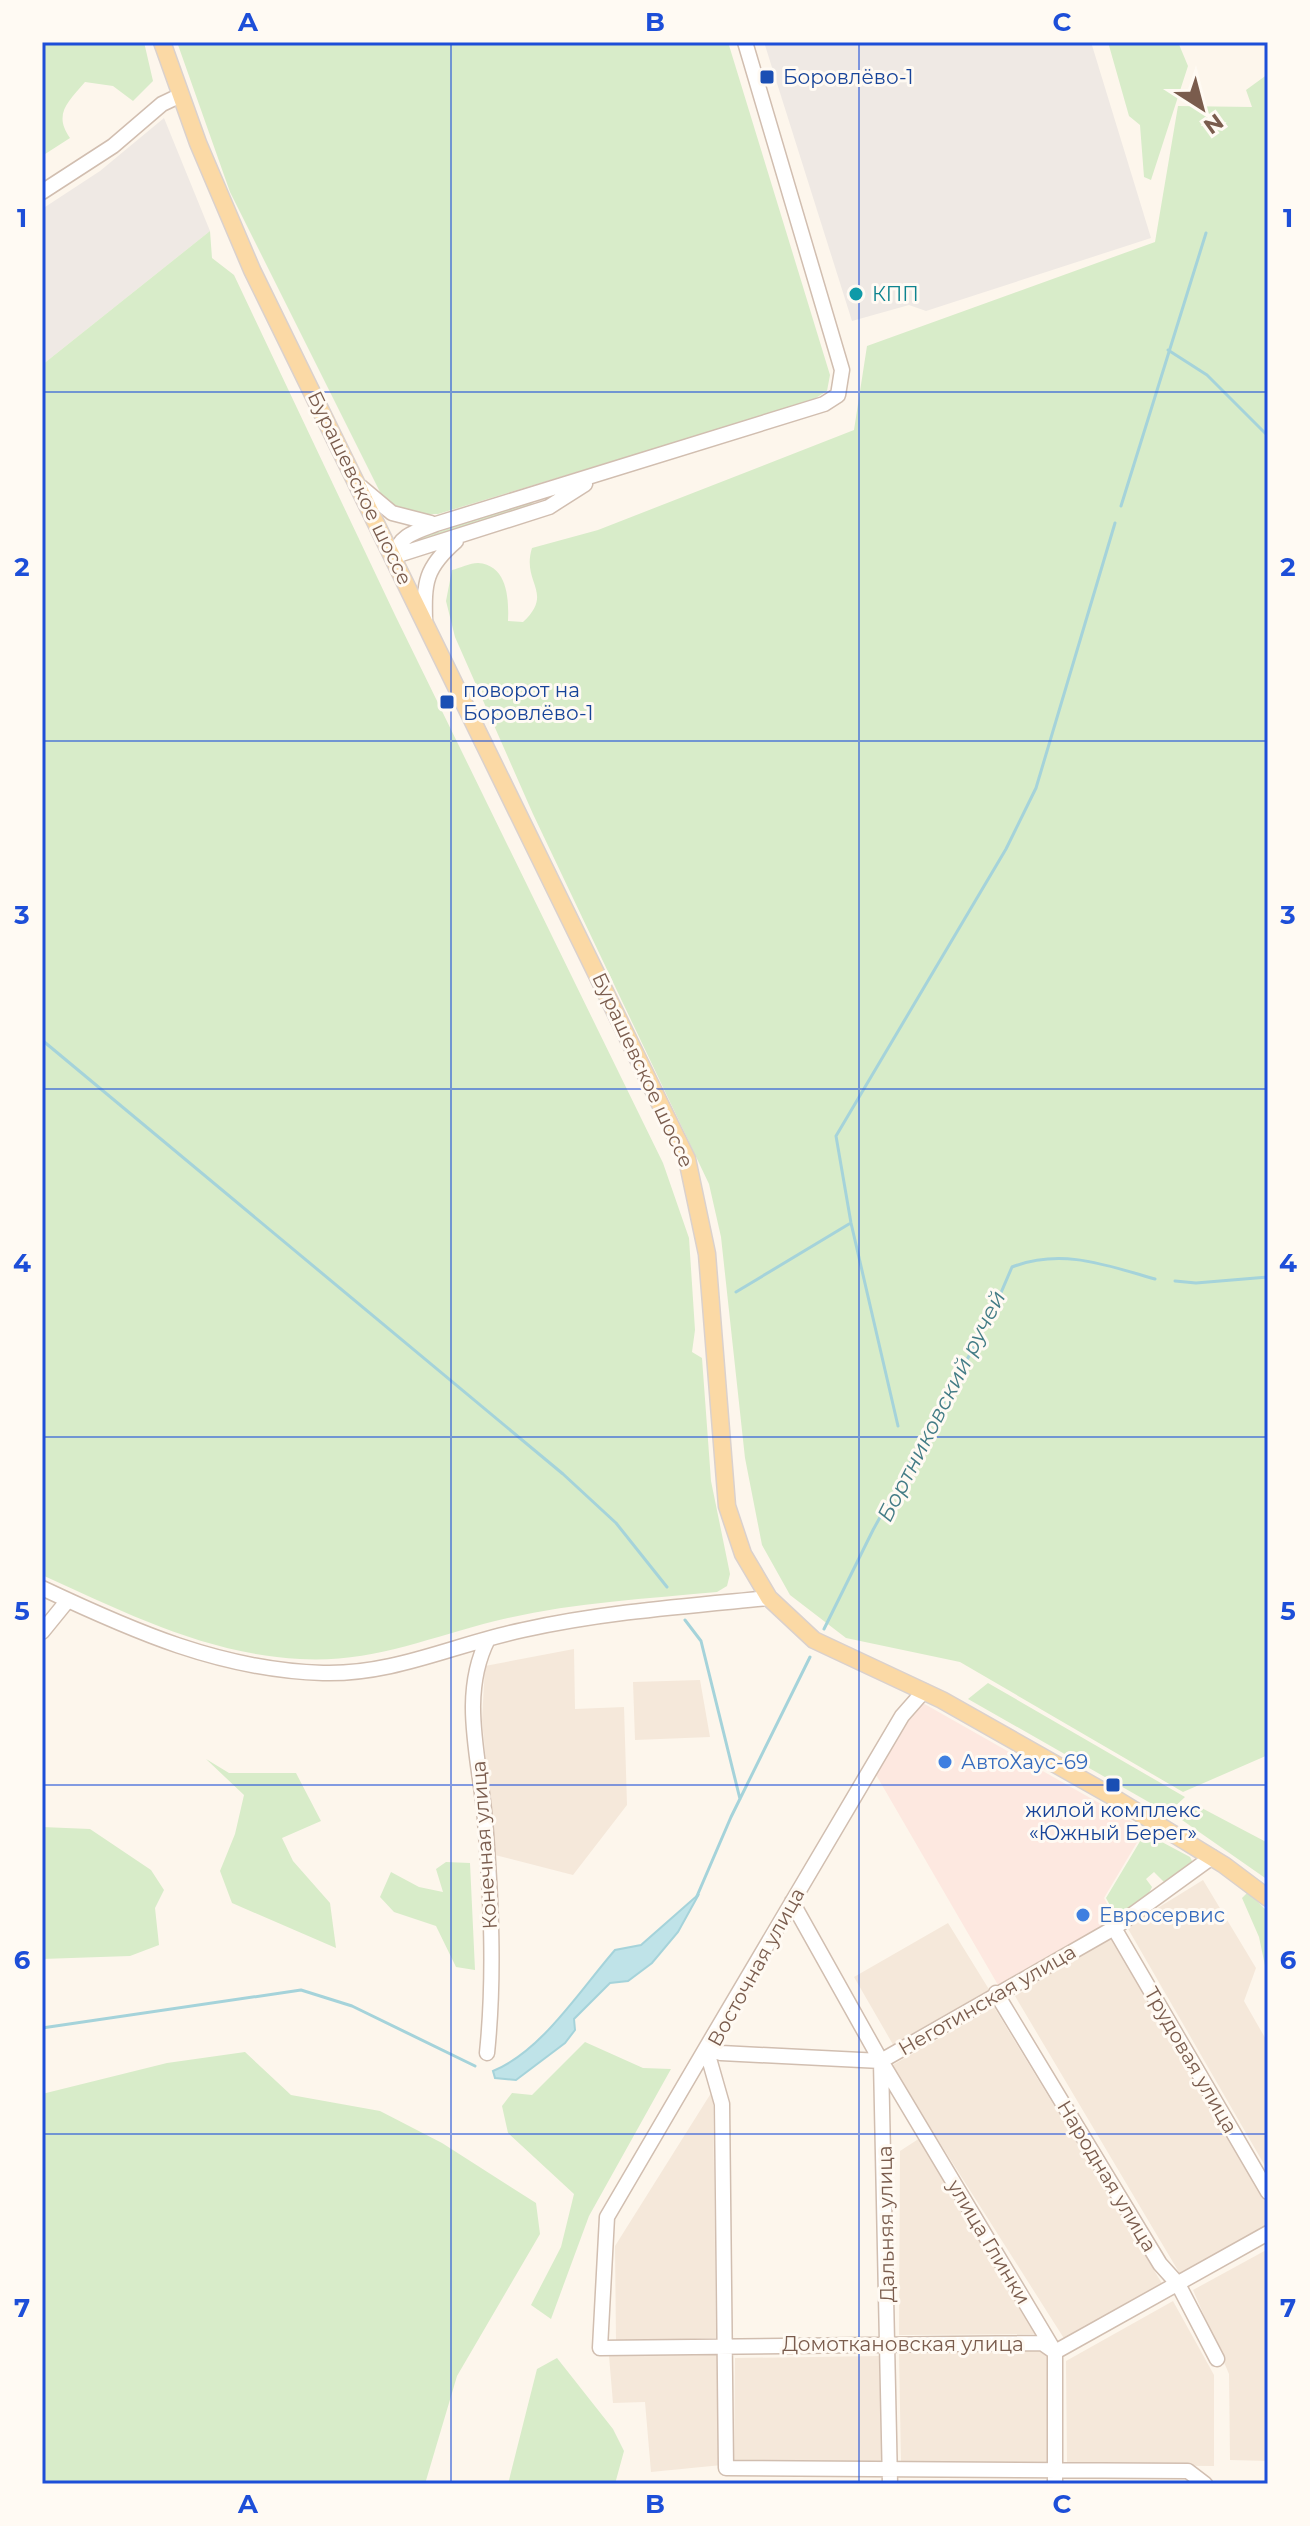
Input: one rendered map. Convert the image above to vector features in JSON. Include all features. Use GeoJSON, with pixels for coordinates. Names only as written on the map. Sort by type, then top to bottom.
{"type":"FeatureCollection","features":[{"type":"Feature","properties":{"kind":"main road","name":"Бурашевское шоссе"},"geometry":{"type":"LineString","coordinates":[[162,42],[252,270],[395,556],[687,1159],[707,1254],[727,1506],[743,1554],[769,1598],[814,1640],[924,1691],[1097,1788],[1212,1857],[1268,1898]]}},
{"type":"Feature","properties":{"kind":"street"},"geometry":{"type":"LineString","coordinates":[[598,475],[549,507],[395,556],[396,547],[408,535],[436,524],[824,404],[838,395],[842,370],[745,42]]}},
{"type":"Feature","properties":{"kind":"street"},"geometry":{"type":"LineString","coordinates":[[42,192],[113,146],[162,104],[181,95]]}},
{"type":"Feature","properties":{"kind":"street"},"geometry":{"type":"LineString","coordinates":[[361,487],[392,513],[418,523],[436,524]]}},
{"type":"Feature","properties":{"kind":"street"},"geometry":{"type":"LineString","coordinates":[[425,621],[428,572],[437,557],[462,536]]}},
{"type":"Feature","properties":{"kind":"street"},"geometry":{"type":"LineString","coordinates":[[42,1588],[130,1630],[193,1653],[281,1670],[322,1673],[387,1669],[540,1626],[769,1598]]}},
{"type":"Feature","properties":{"kind":"street"},"geometry":{"type":"LineString","coordinates":[[42,1632],[68,1600]]}},
{"type":"Feature","properties":{"kind":"street","name":"Конечная улица"},"geometry":{"type":"LineString","coordinates":[[487,2053],[492,1932],[485,1817],[472,1714],[475,1664],[488,1639]]}},
{"type":"Feature","properties":{"kind":"street","name":"Восточная улица"},"geometry":{"type":"LineString","coordinates":[[889,2466],[726,2468],[722,2104],[714,2065],[706,2048],[902,1716],[924,1691]]}},
{"type":"Feature","properties":{"kind":"street","name":"Неготинская улица"},"geometry":{"type":"LineString","coordinates":[[881,2061],[1114,1928],[1212,1857]]}},
{"type":"Feature","properties":{"kind":"street","name":"улица Глинки"},"geometry":{"type":"LineString","coordinates":[[792,1902],[881,2061],[1055,2352]]}},
{"type":"Feature","properties":{"kind":"street","name":"Трудовая улица"},"geometry":{"type":"LineString","coordinates":[[1114,1928],[1268,2192]]}},
{"type":"Feature","properties":{"kind":"street","name":"Народная улица"},"geometry":{"type":"LineString","coordinates":[[996,1993],[1160,2264],[1178,2284],[1217,2359]]}},
{"type":"Feature","properties":{"kind":"street"},"geometry":{"type":"LineString","coordinates":[[706,2048],[721,2053],[881,2061]]}},
{"type":"Feature","properties":{"kind":"street","name":"Домоткановская улица"},"geometry":{"type":"LineString","coordinates":[[706,2048],[607,2217],[600,2348],[1042,2343],[1055,2352]]}},
{"type":"Feature","properties":{"kind":"street","name":"Дальняя улица"},"geometry":{"type":"LineString","coordinates":[[881,2061],[890,2484]]}},
{"type":"Feature","properties":{"kind":"street"},"geometry":{"type":"LineString","coordinates":[[1055,2476],[1055,2352],[1268,2233]]}},
{"type":"Feature","properties":{"kind":"street"},"geometry":{"type":"LineString","coordinates":[[889,2466],[1055,2476],[1188,2471],[1205,2484]]}},
{"type":"Feature","properties":{"kind":"shaded area"},"geometry":{"type":"Polygon","coordinates":[[[764,42],[1091,42],[1151,238],[926,311],[909,305],[852,321],[764,42]]]}},
{"type":"Feature","properties":{"kind":"shaded area"},"geometry":{"type":"Polygon","coordinates":[[[164,118],[210,231],[42,365],[42,209],[100,171],[164,118]]]}},
{"type":"Feature","properties":{"kind":"shaded area"},"geometry":{"type":"Polygon","coordinates":[[[574,1649],[575,1709],[624,1707],[627,1805],[573,1875],[495,1855],[482,1720],[485,1666],[574,1649]]]}},
{"type":"Feature","properties":{"kind":"shaded area"},"geometry":{"type":"Polygon","coordinates":[[[700,1680],[710,1737],[635,1740],[633,1682],[700,1680]]]}},
{"type":"Feature","properties":{"kind":"shaded area"},"geometry":{"type":"Polygon","coordinates":[[[921,1702],[1145,1829],[1104,1898],[1116,1920],[998,1985],[875,1773],[906,1720],[921,1702]]]}},
{"type":"Feature","properties":{"kind":"shaded area"},"geometry":{"type":"Polygon","coordinates":[[[1203,1880],[1256,1968],[1244,2001],[1268,2043],[1268,2171],[1127,1927],[1203,1880]]]}},
{"type":"Feature","properties":{"kind":"shaded area"},"geometry":{"type":"Polygon","coordinates":[[[948,1923],[990,1991],[895,2048],[854,1977],[948,1923]]]}},
{"type":"Feature","properties":{"kind":"shaded area"},"geometry":{"type":"Polygon","coordinates":[[[1115,1934],[1268,2206],[1268,2231],[1183,2279],[1015,1996],[1115,1934]]]}},
{"type":"Feature","properties":{"kind":"shaded area"},"geometry":{"type":"Polygon","coordinates":[[[994,2007],[1163,2285],[1065,2340],[891,2066],[994,2007]]]}},
{"type":"Feature","properties":{"kind":"shaded area"},"geometry":{"type":"Polygon","coordinates":[[[713,2090],[716,2338],[616,2341],[615,2246],[713,2090]]]}},
{"type":"Feature","properties":{"kind":"shaded area"},"geometry":{"type":"Polygon","coordinates":[[[920,2138],[1035,2334],[899,2335],[900,2151],[920,2138]]]}},
{"type":"Feature","properties":{"kind":"shaded area"},"geometry":{"type":"Polygon","coordinates":[[[1268,2249],[1268,2461],[1230,2460],[1229,2374],[1193,2290],[1268,2249]]]}},
{"type":"Feature","properties":{"kind":"shaded area"},"geometry":{"type":"Polygon","coordinates":[[[1173,2301],[1214,2375],[1214,2466],[1067,2465],[1066,2361],[1173,2301]]]}},
{"type":"Feature","properties":{"kind":"shaded area"},"geometry":{"type":"Polygon","coordinates":[[[1046,2351],[1050,2358],[1050,2462],[901,2462],[899,2353],[1046,2351]]]}},
{"type":"Feature","properties":{"kind":"shaded area"},"geometry":{"type":"Polygon","coordinates":[[[720,2352],[722,2465],[651,2472],[645,2402],[613,2403],[609,2356],[720,2352]]]}},
{"type":"Feature","properties":{"kind":"shaded area"},"geometry":{"type":"Polygon","coordinates":[[[879,2356],[883,2461],[734,2463],[735,2358],[879,2356]]]}},
{"type":"Feature","properties":{"kind":"green space"},"geometry":{"type":"Polygon","coordinates":[[[42,42],[144,42],[153,81],[133,101],[113,86],[85,82],[68,102],[63,115],[65,130],[70,138],[42,156],[42,42]]]}},
{"type":"Feature","properties":{"kind":"green space"},"geometry":{"type":"Polygon","coordinates":[[[177,42],[728,42],[830,375],[827,391],[811,401],[438,514],[414,514],[395,507],[382,496],[230,192],[177,42]]]}},
{"type":"Feature","properties":{"kind":"green space"},"geometry":{"type":"Polygon","coordinates":[[[1108,42],[1178,42],[1188,66],[1151,180],[1144,177],[1140,125],[1129,116],[1108,42]]]}},
{"type":"Feature","properties":{"kind":"green space"},"geometry":{"type":"Polygon","coordinates":[[[1268,74],[1268,1755],[1183,1792],[960,1662],[846,1638],[790,1595],[762,1545],[745,1458],[721,1237],[709,1184],[533,814],[455,637],[446,601],[452,570],[475,563],[488,565],[505,585],[508,621],[523,622],[532,612],[537,595],[530,570],[532,548],[598,530],[854,430],[867,346],[1155,242],[1178,106],[1252,107],[1246,90],[1268,74]]]}},
{"type":"Feature","properties":{"kind":"green space"},"geometry":{"type":"Polygon","coordinates":[[[210,231],[212,258],[234,275],[395,615],[663,1163],[689,1238],[695,1330],[692,1352],[702,1358],[711,1481],[730,1574],[727,1586],[717,1592],[550,1610],[495,1621],[375,1653],[300,1659],[265,1656],[199,1640],[136,1617],[42,1575],[42,365],[210,231]]]}},
{"type":"Feature","properties":{"kind":"green space"},"geometry":{"type":"Polygon","coordinates":[[[533,500],[532,505],[411,545],[409,542],[533,500]]]}},
{"type":"Feature","properties":{"kind":"green space"},"geometry":{"type":"Polygon","coordinates":[[[988,1683],[1185,1797],[1168,1813],[968,1699],[988,1683]]]}},
{"type":"Feature","properties":{"kind":"green space"},"geometry":{"type":"Polygon","coordinates":[[[206,1759],[229,1773],[296,1773],[321,1821],[282,1838],[293,1861],[330,1903],[336,1948],[232,1903],[220,1871],[235,1834],[244,1795],[206,1759]]]}},
{"type":"Feature","properties":{"kind":"green space"},"geometry":{"type":"Polygon","coordinates":[[[1196,1805],[1268,1843],[1268,1880],[1182,1820],[1196,1805]]]}},
{"type":"Feature","properties":{"kind":"green space"},"geometry":{"type":"Polygon","coordinates":[[[42,1827],[90,1829],[151,1870],[164,1890],[155,1908],[159,1945],[130,1956],[42,1959],[42,1827]]]}},
{"type":"Feature","properties":{"kind":"green space"},"geometry":{"type":"Polygon","coordinates":[[[1145,1833],[1190,1857],[1194,1865],[1167,1885],[1154,1872],[1146,1879],[1152,1887],[1145,1901],[1117,1918],[1106,1898],[1145,1833]]]}},
{"type":"Feature","properties":{"kind":"green space"},"geometry":{"type":"Polygon","coordinates":[[[446,1862],[470,1863],[475,1970],[456,1967],[436,1926],[394,1912],[380,1897],[391,1872],[419,1887],[443,1892],[436,1869],[446,1862]]]}},
{"type":"Feature","properties":{"kind":"green space"},"geometry":{"type":"Polygon","coordinates":[[[1248,1892],[1268,1912],[1268,1980],[1259,1937],[1242,1898],[1248,1892]]]}},
{"type":"Feature","properties":{"kind":"green space"},"geometry":{"type":"Polygon","coordinates":[[[585,2042],[643,2068],[671,2069],[589,2216],[551,2319],[531,2305],[561,2247],[574,2194],[508,2133],[502,2106],[512,2093],[532,2095],[585,2042]]]}},
{"type":"Feature","properties":{"kind":"green space"},"geometry":{"type":"Polygon","coordinates":[[[245,2052],[291,2095],[380,2111],[442,2143],[536,2203],[540,2234],[457,2376],[425,2484],[42,2484],[42,2094],[167,2063],[245,2052]]]}},
{"type":"Feature","properties":{"kind":"green space"},"geometry":{"type":"Polygon","coordinates":[[[557,2358],[613,2429],[624,2451],[615,2484],[508,2484],[537,2369],[557,2358]]]}},
{"type":"Feature","properties":{"kind":"water"},"geometry":{"type":"Polygon","coordinates":[[[699,1894],[678,1932],[652,1963],[628,1981],[610,1983],[574,2019],[575,2030],[565,2043],[516,2080],[495,2078],[493,2071],[511,2062],[544,2034],[615,1950],[641,1945],[699,1894]]]}},
{"type":"Feature","properties":{"kind":"waterway"},"geometry":{"type":"LineString","coordinates":[[1121,506],[1206,233]]}},
{"type":"Feature","properties":{"kind":"waterway"},"geometry":{"type":"LineString","coordinates":[[1168,350],[1207,375],[1268,436]]}},
{"type":"Feature","properties":{"kind":"waterway"},"geometry":{"type":"LineString","coordinates":[[898,1426],[851,1223],[836,1136],[1006,849],[1036,788],[1115,523]]}},
{"type":"Feature","properties":{"kind":"waterway"},"geometry":{"type":"LineString","coordinates":[[42,1040],[563,1474],[616,1523],[667,1587]]}},
{"type":"Feature","properties":{"kind":"waterway"},"geometry":{"type":"LineString","coordinates":[[736,1292],[849,1224]]}},
{"type":"Feature","properties":{"kind":"waterway","name":"Бортниковский ручей"},"geometry":{"type":"LineString","coordinates":[[824,1629],[873,1530],[991,1316],[1012,1267],[1030,1261],[1066,1259],[1101,1264],[1155,1279]]}},
{"type":"Feature","properties":{"kind":"waterway"},"geometry":{"type":"LineString","coordinates":[[1175,1281],[1196,1283],[1268,1277]]}},
{"type":"Feature","properties":{"kind":"waterway"},"geometry":{"type":"LineString","coordinates":[[685,1620],[701,1641],[740,1799]]}},
{"type":"Feature","properties":{"kind":"waterway","name":"Бортниковский ручей"},"geometry":{"type":"LineString","coordinates":[[697,1896],[731,1817],[810,1657]]}},
{"type":"Feature","properties":{"kind":"waterway","name":"Бортниковский ручей"},"geometry":{"type":"LineString","coordinates":[[42,2028],[301,1990],[352,2006],[475,2066]]}},
{"type":"Feature","properties":{"kind":"place","name":"Боровлёво-1"},"geometry":{"type":"Point","coordinates":[767,77]}},
{"type":"Feature","properties":{"kind":"place","name":"КПП"},"geometry":{"type":"Point","coordinates":[856,294]}},
{"type":"Feature","properties":{"kind":"place","name":"поворот на Боровлёво-1"},"geometry":{"type":"Point","coordinates":[447,702]}},
{"type":"Feature","properties":{"kind":"place","name":"АвтоХаус-69"},"geometry":{"type":"Point","coordinates":[945,1762]}},
{"type":"Feature","properties":{"kind":"place","name":"жилой комплекс «Южный Берег»"},"geometry":{"type":"Point","coordinates":[1113,1785]}},
{"type":"Feature","properties":{"kind":"place","name":"Евросервис"},"geometry":{"type":"Point","coordinates":[1083,1915]}}]}
